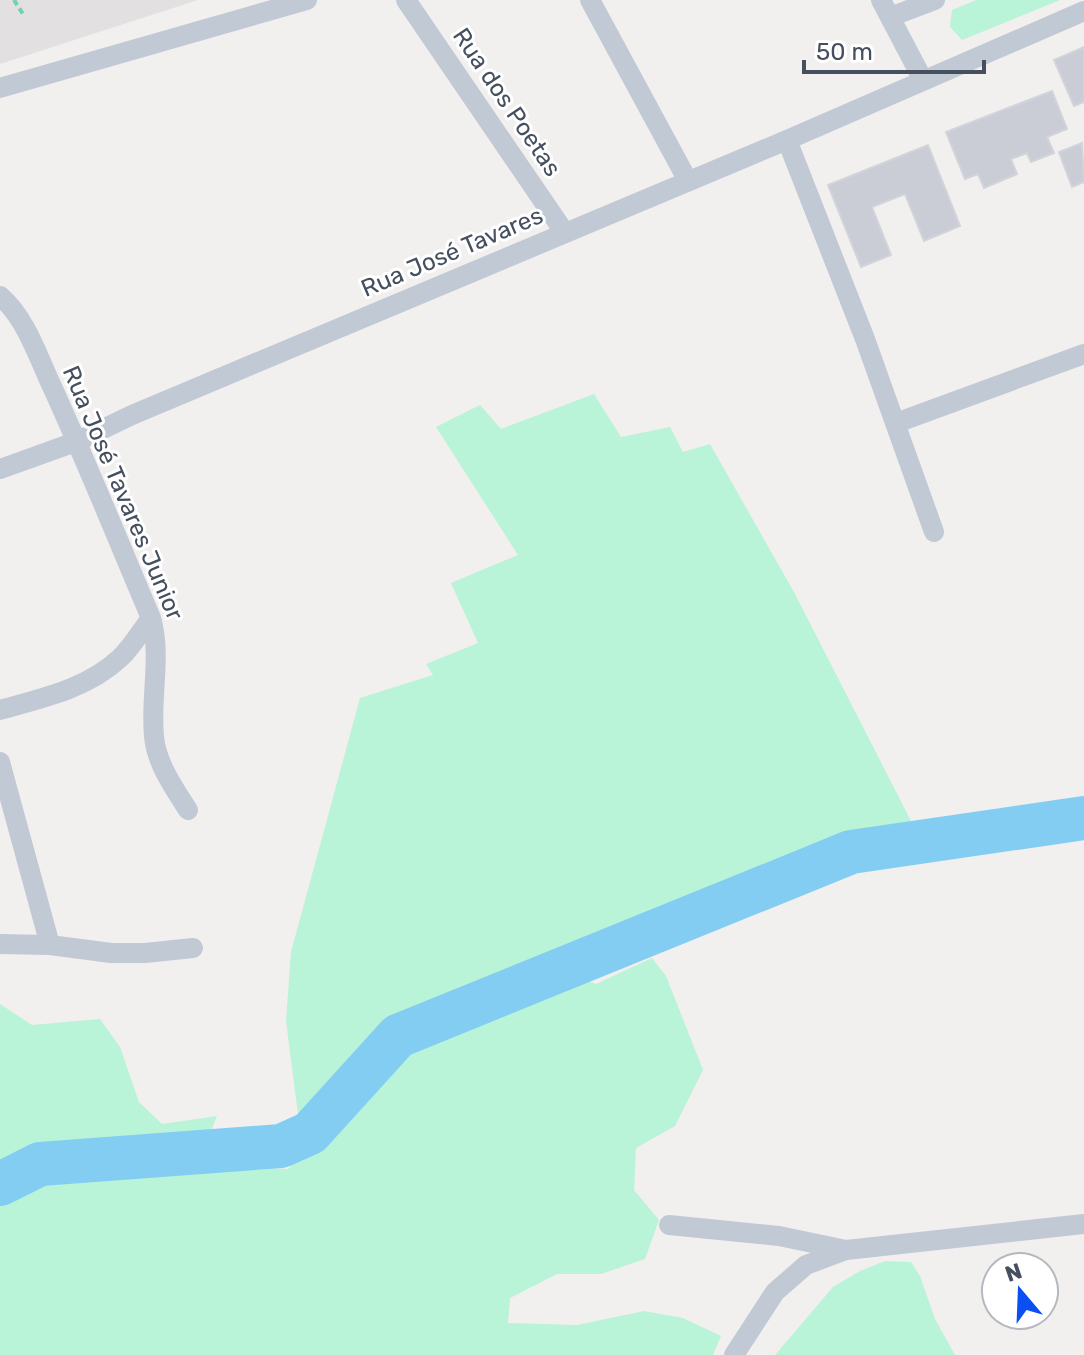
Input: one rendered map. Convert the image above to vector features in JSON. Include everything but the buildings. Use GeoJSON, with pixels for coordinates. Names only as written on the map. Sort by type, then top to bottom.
{"type":"FeatureCollection","features":[{"type":"Feature","properties":{"kind":"street"},"geometry":{"type":"LineString","coordinates":[[0,88],[244,8],[307,0]]}},
{"type":"Feature","properties":{"kind":"street","name":"Rua dos Poetas"},"geometry":{"type":"LineString","coordinates":[[406,0],[565,233]]}},
{"type":"Feature","properties":{"kind":"street"},"geometry":{"type":"LineString","coordinates":[[590,0],[688,181]]}},
{"type":"Feature","properties":{"kind":"street"},"geometry":{"type":"LineString","coordinates":[[923,80],[886,8],[935,0]]}},
{"type":"Feature","properties":{"kind":"street","name":"Rua José Tavares"},"geometry":{"type":"LineString","coordinates":[[0,469],[78,441],[132,415],[787,140],[1084,11]]}},
{"type":"Feature","properties":{"kind":"street"},"geometry":{"type":"LineString","coordinates":[[787,140],[896,423],[934,532]]}},
{"type":"Feature","properties":{"kind":"street","name":"Rua José Tavares Junior"},"geometry":{"type":"LineString","coordinates":[[0,296],[25,329],[78,441],[151,618],[156,638],[152,704],[154,740],[166,773],[188,810]]}},
{"type":"Feature","properties":{"kind":"street"},"geometry":{"type":"LineString","coordinates":[[896,423],[1084,354]]}},
{"type":"Feature","properties":{"kind":"street"},"geometry":{"type":"LineString","coordinates":[[0,710],[93,679],[121,657],[151,618]]}},
{"type":"Feature","properties":{"kind":"street"},"geometry":{"type":"LineString","coordinates":[[0,762],[50,945]]}},
{"type":"Feature","properties":{"kind":"street"},"geometry":{"type":"LineString","coordinates":[[0,944],[50,945],[111,953],[193,948]]}},
{"type":"Feature","properties":{"kind":"street"},"geometry":{"type":"LineString","coordinates":[[734,1355],[775,1292],[806,1265],[846,1250],[1084,1224]]}},
{"type":"Feature","properties":{"kind":"street"},"geometry":{"type":"LineString","coordinates":[[669,1225],[779,1236],[846,1250]]}},
{"type":"Feature","properties":{"kind":"path"},"geometry":{"type":"LineString","coordinates":[[14,0],[23,14]]}},
{"type":"Feature","properties":{"kind":"shaded area"},"geometry":{"type":"Polygon","coordinates":[[[0,0],[198,0],[0,64],[0,0]]]}},
{"type":"Feature","properties":{"kind":"green space"},"geometry":{"type":"Polygon","coordinates":[[[976,0],[1060,0],[962,40],[950,27],[952,10],[976,0]]]}},
{"type":"Feature","properties":{"kind":"green space"},"geometry":{"type":"Polygon","coordinates":[[[594,394],[621,437],[670,427],[683,452],[710,444],[795,594],[911,821],[571,954],[388,1031],[299,1122],[286,1021],[291,952],[360,698],[433,675],[426,664],[478,643],[451,583],[518,555],[436,427],[480,405],[501,429],[594,394]]]}},
{"type":"Feature","properties":{"kind":"green space"},"geometry":{"type":"Polygon","coordinates":[[[652,958],[666,976],[703,1070],[675,1126],[636,1148],[634,1190],[659,1220],[645,1259],[601,1274],[557,1274],[510,1298],[508,1323],[577,1325],[644,1311],[683,1318],[721,1336],[713,1355],[0,1355],[0,1194],[40,1174],[102,1168],[170,1164],[288,1169],[397,1047],[553,985],[583,979],[596,984],[652,958]]]}},
{"type":"Feature","properties":{"kind":"green space"},"geometry":{"type":"Polygon","coordinates":[[[0,1004],[32,1025],[100,1019],[120,1047],[139,1102],[162,1124],[217,1116],[209,1136],[88,1149],[0,1166],[0,1004]]]}},
{"type":"Feature","properties":{"kind":"green space"},"geometry":{"type":"Polygon","coordinates":[[[885,1261],[911,1262],[920,1276],[935,1319],[955,1355],[775,1355],[833,1287],[885,1261]]]}},
{"type":"Feature","properties":{"kind":"waterway"},"geometry":{"type":"LineString","coordinates":[[0,1184],[40,1164],[281,1146],[310,1133],[398,1036],[851,852],[1084,818]]}}]}
